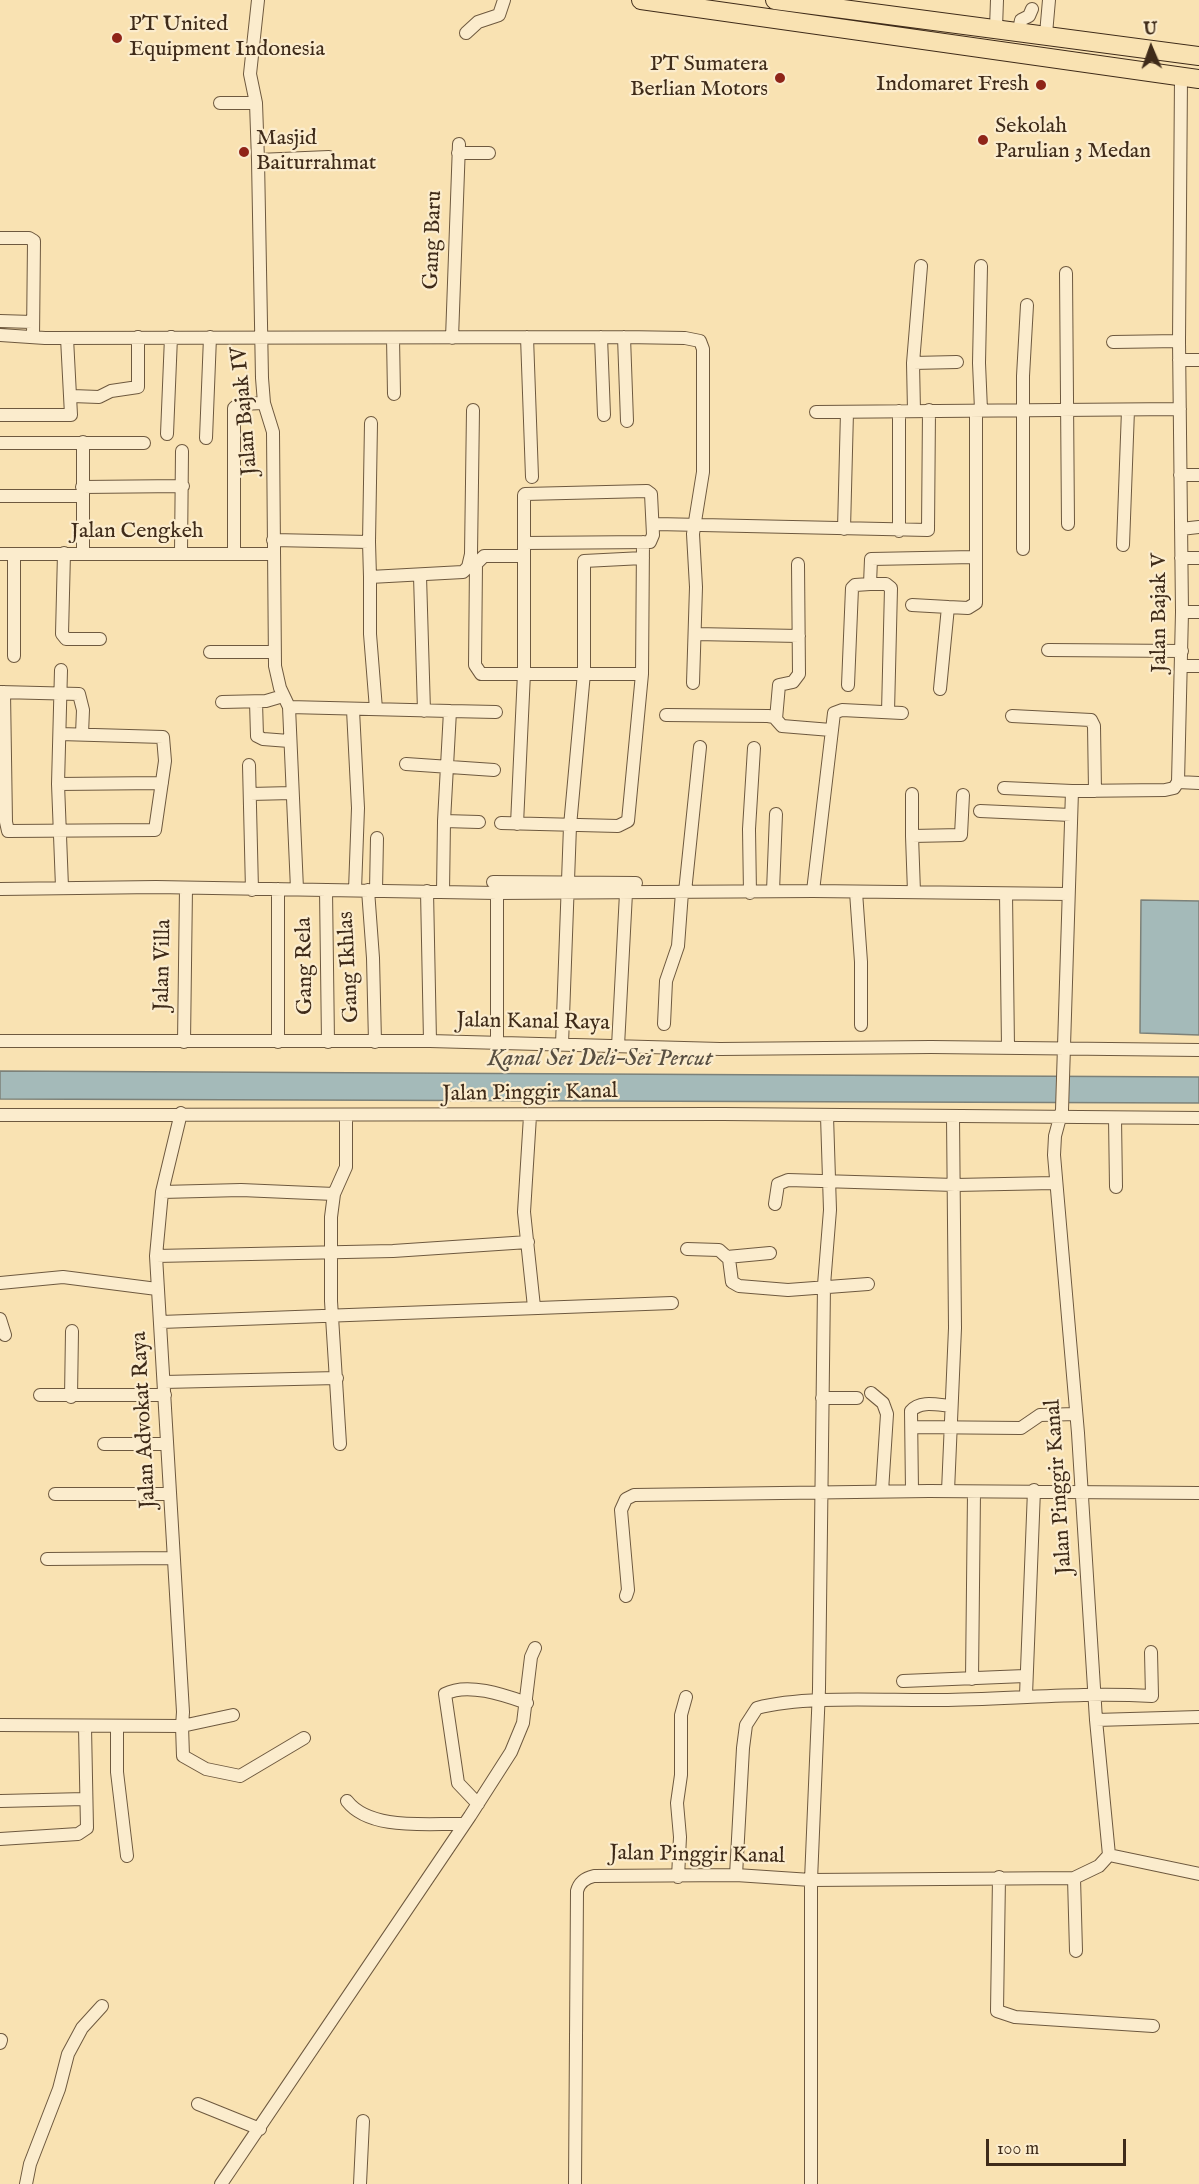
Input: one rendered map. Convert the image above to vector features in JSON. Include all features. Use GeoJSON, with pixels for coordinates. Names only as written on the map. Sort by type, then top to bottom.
{"type":"FeatureCollection","features":[{"type":"Feature","properties":{"kind":"highway"},"geometry":{"type":"LineString","coordinates":[[641,0],[1190,78]]}},
{"type":"Feature","properties":{"kind":"highway"},"geometry":{"type":"LineString","coordinates":[[775,0],[1019,30],[1199,56]]}},
{"type":"Feature","properties":{"kind":"street","name":"Jalan Bajak IV"},"geometry":{"type":"LineString","coordinates":[[258,0],[250,58],[256,103],[264,404],[273,432],[274,652],[286,702],[297,889]]}},
{"type":"Feature","properties":{"kind":"street"},"geometry":{"type":"LineString","coordinates":[[466,33],[478,22],[499,15],[504,0]]}},
{"type":"Feature","properties":{"kind":"street"},"geometry":{"type":"LineString","coordinates":[[996,28],[997,0]]}},
{"type":"Feature","properties":{"kind":"street"},"geometry":{"type":"LineString","coordinates":[[1046,34],[1049,0]]}},
{"type":"Feature","properties":{"kind":"street"},"geometry":{"type":"LineString","coordinates":[[1019,30],[1021,20],[1029,16],[1032,9]]}},
{"type":"Feature","properties":{"kind":"street","name":"Jalan Bajak V"},"geometry":{"type":"LineString","coordinates":[[1178,782],[1182,666],[1179,341],[1190,78]]}},
{"type":"Feature","properties":{"kind":"street"},"geometry":{"type":"LineString","coordinates":[[220,103],[256,103]]}},
{"type":"Feature","properties":{"kind":"street","name":"Gang Baru"},"geometry":{"type":"LineString","coordinates":[[452,338],[458,148],[489,153]]}},
{"type":"Feature","properties":{"kind":"street"},"geometry":{"type":"LineString","coordinates":[[258,160],[329,157]]}},
{"type":"Feature","properties":{"kind":"street"},"geometry":{"type":"LineString","coordinates":[[0,238],[29,238],[34,241],[33,337]]}},
{"type":"Feature","properties":{"kind":"street"},"geometry":{"type":"LineString","coordinates":[[914,411],[913,363],[921,266]]}},
{"type":"Feature","properties":{"kind":"street"},"geometry":{"type":"LineString","coordinates":[[912,605],[968,608],[976,603],[974,557],[981,266]]}},
{"type":"Feature","properties":{"kind":"street"},"geometry":{"type":"LineString","coordinates":[[1066,273],[1068,524]]}},
{"type":"Feature","properties":{"kind":"street"},"geometry":{"type":"LineString","coordinates":[[1023,549],[1027,305]]}},
{"type":"Feature","properties":{"kind":"street"},"geometry":{"type":"LineString","coordinates":[[0,321],[32,322]]}},
{"type":"Feature","properties":{"kind":"street"},"geometry":{"type":"LineString","coordinates":[[0,335],[67,338],[624,337],[696,340],[702,345],[703,465],[693,534],[695,634],[693,683]]}},
{"type":"Feature","properties":{"kind":"street"},"geometry":{"type":"LineString","coordinates":[[72,396],[99,397],[111,391],[138,387],[138,337]]}},
{"type":"Feature","properties":{"kind":"street"},"geometry":{"type":"LineString","coordinates":[[167,434],[171,337]]}},
{"type":"Feature","properties":{"kind":"street"},"geometry":{"type":"LineString","coordinates":[[206,438],[210,337]]}},
{"type":"Feature","properties":{"kind":"street"},"geometry":{"type":"LineString","coordinates":[[527,337],[532,477]]}},
{"type":"Feature","properties":{"kind":"street"},"geometry":{"type":"LineString","coordinates":[[624,337],[627,421]]}},
{"type":"Feature","properties":{"kind":"street"},"geometry":{"type":"LineString","coordinates":[[0,415],[68,416],[72,411],[72,396],[67,338]]}},
{"type":"Feature","properties":{"kind":"street"},"geometry":{"type":"LineString","coordinates":[[393,338],[394,394]]}},
{"type":"Feature","properties":{"kind":"street"},"geometry":{"type":"LineString","coordinates":[[601,338],[604,415]]}},
{"type":"Feature","properties":{"kind":"street"},"geometry":{"type":"LineString","coordinates":[[1113,342],[1179,341]]}},
{"type":"Feature","properties":{"kind":"street"},"geometry":{"type":"LineString","coordinates":[[1179,360],[1199,360]]}},
{"type":"Feature","properties":{"kind":"street"},"geometry":{"type":"LineString","coordinates":[[913,363],[957,363]]}},
{"type":"Feature","properties":{"kind":"street"},"geometry":{"type":"LineString","coordinates":[[234,554],[234,408],[239,404],[264,404]]}},
{"type":"Feature","properties":{"kind":"street"},"geometry":{"type":"LineString","coordinates":[[816,412],[1180,409]]}},
{"type":"Feature","properties":{"kind":"street"},"geometry":{"type":"LineString","coordinates":[[370,577],[458,574],[470,563],[473,410]]}},
{"type":"Feature","properties":{"kind":"street"},"geometry":{"type":"LineString","coordinates":[[656,524],[696,523],[922,531],[929,528],[928,410]]}},
{"type":"Feature","properties":{"kind":"street"},"geometry":{"type":"LineString","coordinates":[[1123,545],[1128,410]]}},
{"type":"Feature","properties":{"kind":"street"},"geometry":{"type":"LineString","coordinates":[[899,411],[899,531]]}},
{"type":"Feature","properties":{"kind":"street"},"geometry":{"type":"LineString","coordinates":[[844,529],[847,412]]}},
{"type":"Feature","properties":{"kind":"street"},"geometry":{"type":"LineString","coordinates":[[371,423],[370,634],[376,709]]}},
{"type":"Feature","properties":{"kind":"street"},"geometry":{"type":"LineString","coordinates":[[82,442],[83,553]]}},
{"type":"Feature","properties":{"kind":"street"},"geometry":{"type":"LineString","coordinates":[[0,443],[144,443]]}},
{"type":"Feature","properties":{"kind":"street"},"geometry":{"type":"LineString","coordinates":[[181,552],[182,451]]}},
{"type":"Feature","properties":{"kind":"street"},"geometry":{"type":"LineString","coordinates":[[1180,475],[1199,475]]}},
{"type":"Feature","properties":{"kind":"street"},"geometry":{"type":"LineString","coordinates":[[0,496],[183,486]]}},
{"type":"Feature","properties":{"kind":"street"},"geometry":{"type":"LineString","coordinates":[[517,824],[524,673],[524,543],[526,493],[647,491],[651,495],[653,535],[651,541],[524,543]]}},
{"type":"Feature","properties":{"kind":"street"},"geometry":{"type":"LineString","coordinates":[[1181,529],[1199,527]]}},
{"type":"Feature","properties":{"kind":"street"},"geometry":{"type":"LineString","coordinates":[[273,540],[369,542]]}},
{"type":"Feature","properties":{"kind":"street"},"geometry":{"type":"LineString","coordinates":[[501,823],[618,826],[625,824],[630,818],[642,674],[643,542]]}},
{"type":"Feature","properties":{"kind":"street","name":"Jalan Cengkeh"},"geometry":{"type":"LineString","coordinates":[[0,554],[181,552],[273,554]]}},
{"type":"Feature","properties":{"kind":"street"},"geometry":{"type":"LineString","coordinates":[[14,554],[14,656]]}},
{"type":"Feature","properties":{"kind":"street"},"geometry":{"type":"LineString","coordinates":[[63,554],[62,634],[66,639],[100,639]]}},
{"type":"Feature","properties":{"kind":"street"},"geometry":{"type":"LineString","coordinates":[[524,556],[484,556],[477,561],[474,651],[475,665],[481,674],[642,674]]}},
{"type":"Feature","properties":{"kind":"street"},"geometry":{"type":"LineString","coordinates":[[870,584],[870,563],[874,557],[974,557]]}},
{"type":"Feature","properties":{"kind":"street"},"geometry":{"type":"LineString","coordinates":[[562,1044],[570,826],[584,673],[585,560],[643,558]]}},
{"type":"Feature","properties":{"kind":"street"},"geometry":{"type":"LineString","coordinates":[[1181,558],[1199,558]]}},
{"type":"Feature","properties":{"kind":"street"},"geometry":{"type":"LineString","coordinates":[[776,719],[779,685],[798,678],[798,564]]}},
{"type":"Feature","properties":{"kind":"street"},"geometry":{"type":"LineString","coordinates":[[420,576],[424,711]]}},
{"type":"Feature","properties":{"kind":"street"},"geometry":{"type":"LineString","coordinates":[[849,685],[852,588],[855,585],[886,584],[891,588],[888,712]]}},
{"type":"Feature","properties":{"kind":"street"},"geometry":{"type":"LineString","coordinates":[[940,689],[944,674],[948,607]]}},
{"type":"Feature","properties":{"kind":"street"},"geometry":{"type":"LineString","coordinates":[[1182,612],[1199,612]]}},
{"type":"Feature","properties":{"kind":"street"},"geometry":{"type":"LineString","coordinates":[[695,634],[799,636]]}},
{"type":"Feature","properties":{"kind":"street"},"geometry":{"type":"LineString","coordinates":[[1048,650],[1182,651]]}},
{"type":"Feature","properties":{"kind":"street"},"geometry":{"type":"LineString","coordinates":[[210,652],[274,652]]}},
{"type":"Feature","properties":{"kind":"street"},"geometry":{"type":"LineString","coordinates":[[1182,666],[1199,666]]}},
{"type":"Feature","properties":{"kind":"street"},"geometry":{"type":"LineString","coordinates":[[61,670],[58,784],[62,887]]}},
{"type":"Feature","properties":{"kind":"street"},"geometry":{"type":"LineString","coordinates":[[60,734],[163,736],[165,761],[155,830],[15,832],[7,829],[2,692],[61,693],[81,696],[82,734]]}},
{"type":"Feature","properties":{"kind":"street"},"geometry":{"type":"LineString","coordinates":[[222,702],[286,702],[353,710],[496,712]]}},
{"type":"Feature","properties":{"kind":"street"},"geometry":{"type":"LineString","coordinates":[[256,702],[257,736],[263,739],[289,741]]}},
{"type":"Feature","properties":{"kind":"street"},"geometry":{"type":"LineString","coordinates":[[353,710],[358,808],[366,890]]}},
{"type":"Feature","properties":{"kind":"street"},"geometry":{"type":"LineString","coordinates":[[443,892],[446,767],[450,711]]}},
{"type":"Feature","properties":{"kind":"street"},"geometry":{"type":"LineString","coordinates":[[813,891],[831,730],[836,711],[902,713]]}},
{"type":"Feature","properties":{"kind":"street"},"geometry":{"type":"LineString","coordinates":[[666,715],[768,716],[776,719],[780,725],[785,727],[831,730]]}},
{"type":"Feature","properties":{"kind":"street"},"geometry":{"type":"LineString","coordinates":[[1012,716],[1091,720],[1094,726],[1095,791]]}},
{"type":"Feature","properties":{"kind":"street"},"geometry":{"type":"LineString","coordinates":[[664,1024],[666,981],[678,946],[700,747]]}},
{"type":"Feature","properties":{"kind":"street"},"geometry":{"type":"LineString","coordinates":[[750,893],[748,829],[754,748]]}},
{"type":"Feature","properties":{"kind":"street"},"geometry":{"type":"LineString","coordinates":[[406,764],[494,770]]}},
{"type":"Feature","properties":{"kind":"street"},"geometry":{"type":"LineString","coordinates":[[249,765],[252,890]]}},
{"type":"Feature","properties":{"kind":"street"},"geometry":{"type":"LineString","coordinates":[[1004,788],[1072,791],[1165,790],[1174,788],[1178,782],[1199,783]]}},
{"type":"Feature","properties":{"kind":"street"},"geometry":{"type":"LineString","coordinates":[[58,784],[162,783]]}},
{"type":"Feature","properties":{"kind":"street"},"geometry":{"type":"LineString","coordinates":[[1062,1113],[1072,791]]}},
{"type":"Feature","properties":{"kind":"street"},"geometry":{"type":"LineString","coordinates":[[250,794],[292,793]]}},
{"type":"Feature","properties":{"kind":"street"},"geometry":{"type":"LineString","coordinates":[[912,794],[914,892]]}},
{"type":"Feature","properties":{"kind":"street"},"geometry":{"type":"LineString","coordinates":[[912,836],[961,835],[963,795]]}},
{"type":"Feature","properties":{"kind":"street"},"geometry":{"type":"LineString","coordinates":[[980,811],[1071,815]]}},
{"type":"Feature","properties":{"kind":"street"},"geometry":{"type":"LineString","coordinates":[[773,891],[776,814]]}},
{"type":"Feature","properties":{"kind":"street"},"geometry":{"type":"LineString","coordinates":[[444,821],[479,822]]}},
{"type":"Feature","properties":{"kind":"street"},"geometry":{"type":"LineString","coordinates":[[366,890],[377,838]]}},
{"type":"Feature","properties":{"kind":"street"},"geometry":{"type":"LineString","coordinates":[[568,888],[636,883]]}},
{"type":"Feature","properties":{"kind":"street"},"geometry":{"type":"LineString","coordinates":[[0,888],[443,892],[495,887],[568,888],[626,893],[813,891],[1068,894]]}},
{"type":"Feature","properties":{"kind":"street"},"geometry":{"type":"LineString","coordinates":[[495,887],[497,1044]]}},
{"type":"Feature","properties":{"kind":"street","name":"Jalan Villa"},"geometry":{"type":"LineString","coordinates":[[184,1042],[186,888]]}},
{"type":"Feature","properties":{"kind":"street"},"geometry":{"type":"LineString","coordinates":[[278,889],[278,1042]]}},
{"type":"Feature","properties":{"kind":"street","name":"Gang Rela"},"geometry":{"type":"LineString","coordinates":[[326,890],[328,1042]]}},
{"type":"Feature","properties":{"kind":"street","name":"Gang Ikhlas"},"geometry":{"type":"LineString","coordinates":[[366,890],[373,958],[375,1042]]}},
{"type":"Feature","properties":{"kind":"street"},"geometry":{"type":"LineString","coordinates":[[427,891],[430,1041]]}},
{"type":"Feature","properties":{"kind":"street"},"geometry":{"type":"LineString","coordinates":[[856,892],[861,962],[861,1025]]}},
{"type":"Feature","properties":{"kind":"street"},"geometry":{"type":"LineString","coordinates":[[618,1046],[626,893]]}},
{"type":"Feature","properties":{"kind":"street"},"geometry":{"type":"LineString","coordinates":[[1006,894],[1008,1047]]}},
{"type":"Feature","properties":{"kind":"street","name":"Jalan Kanal Raya"},"geometry":{"type":"LineString","coordinates":[[0,1041],[430,1041],[720,1049],[1008,1047],[1065,1051]]}},
{"type":"Feature","properties":{"kind":"street"},"geometry":{"type":"LineString","coordinates":[[1065,1051],[1199,1050]]}},
{"type":"Feature","properties":{"kind":"street","name":"Jalan Pinggir Kanal"},"geometry":{"type":"LineString","coordinates":[[0,1115],[181,1113],[346,1116],[953,1117],[1062,1113],[1115,1118],[1199,1118]]}},
{"type":"Feature","properties":{"kind":"street","name":"Jalan Advokat Raya"},"geometry":{"type":"LineString","coordinates":[[181,1113],[162,1192],[156,1256],[172,1558],[183,1712],[183,1756],[206,1769],[240,1776],[304,1738]]}},
{"type":"Feature","properties":{"kind":"street","name":"Jalan Pinggir Kanal"},"geometry":{"type":"LineString","coordinates":[[575,2184],[579,1886],[594,1876],[736,1875],[811,1880],[1074,1878],[1099,1866],[1109,1855],[1096,1720],[1076,1414],[1054,1184],[1055,1136],[1062,1113]]}},
{"type":"Feature","properties":{"kind":"street"},"geometry":{"type":"LineString","coordinates":[[340,1444],[332,1317],[332,1253],[334,1194],[346,1167],[346,1116]]}},
{"type":"Feature","properties":{"kind":"street"},"geometry":{"type":"LineString","coordinates":[[530,1116],[524,1212],[534,1307]]}},
{"type":"Feature","properties":{"kind":"street"},"geometry":{"type":"LineString","coordinates":[[811,2184],[811,1880],[818,1702],[824,1285],[830,1210],[827,1116]]}},
{"type":"Feature","properties":{"kind":"street"},"geometry":{"type":"LineString","coordinates":[[948,1491],[955,1328],[953,1117]]}},
{"type":"Feature","properties":{"kind":"street"},"geometry":{"type":"LineString","coordinates":[[1115,1118],[1116,1188]]}},
{"type":"Feature","properties":{"kind":"street"},"geometry":{"type":"LineString","coordinates":[[775,1204],[777,1187],[784,1180],[955,1185],[1054,1184]]}},
{"type":"Feature","properties":{"kind":"street"},"geometry":{"type":"LineString","coordinates":[[162,1192],[241,1190],[334,1194]]}},
{"type":"Feature","properties":{"kind":"street"},"geometry":{"type":"LineString","coordinates":[[156,1256],[332,1253],[528,1242]]}},
{"type":"Feature","properties":{"kind":"street"},"geometry":{"type":"LineString","coordinates":[[687,1250],[719,1250],[727,1257],[732,1282],[739,1286],[788,1290],[824,1285],[868,1284]]}},
{"type":"Feature","properties":{"kind":"street"},"geometry":{"type":"LineString","coordinates":[[727,1257],[770,1254]]}},
{"type":"Feature","properties":{"kind":"street"},"geometry":{"type":"LineString","coordinates":[[0,1283],[63,1277],[157,1289]]}},
{"type":"Feature","properties":{"kind":"street"},"geometry":{"type":"LineString","coordinates":[[161,1322],[332,1317],[534,1307],[672,1304]]}},
{"type":"Feature","properties":{"kind":"street"},"geometry":{"type":"LineString","coordinates":[[0,1319],[5,1335]]}},
{"type":"Feature","properties":{"kind":"street"},"geometry":{"type":"LineString","coordinates":[[71,1397],[72,1331]]}},
{"type":"Feature","properties":{"kind":"street"},"geometry":{"type":"LineString","coordinates":[[164,1382],[337,1378]]}},
{"type":"Feature","properties":{"kind":"street"},"geometry":{"type":"LineString","coordinates":[[871,1393],[882,1403],[887,1414],[882,1491]]}},
{"type":"Feature","properties":{"kind":"street"},"geometry":{"type":"LineString","coordinates":[[40,1395],[71,1397],[165,1395]]}},
{"type":"Feature","properties":{"kind":"street"},"geometry":{"type":"LineString","coordinates":[[822,1398],[857,1398]]}},
{"type":"Feature","properties":{"kind":"street"},"geometry":{"type":"LineString","coordinates":[[912,1491],[911,1411],[915,1406],[951,1406]]}},
{"type":"Feature","properties":{"kind":"street"},"geometry":{"type":"LineString","coordinates":[[912,1427],[1021,1428],[1040,1415],[1076,1414]]}},
{"type":"Feature","properties":{"kind":"street"},"geometry":{"type":"LineString","coordinates":[[104,1444],[167,1444]]}},
{"type":"Feature","properties":{"kind":"street"},"geometry":{"type":"LineString","coordinates":[[626,1596],[628,1590],[621,1510],[628,1497],[634,1495],[882,1491],[1199,1492]]}},
{"type":"Feature","properties":{"kind":"street"},"geometry":{"type":"LineString","coordinates":[[1026,1695],[1034,1491]]}},
{"type":"Feature","properties":{"kind":"street"},"geometry":{"type":"LineString","coordinates":[[972,1679],[974,1492]]}},
{"type":"Feature","properties":{"kind":"street"},"geometry":{"type":"LineString","coordinates":[[55,1494],[170,1494]]}},
{"type":"Feature","properties":{"kind":"street"},"geometry":{"type":"LineString","coordinates":[[47,1559],[172,1558]]}},
{"type":"Feature","properties":{"kind":"street"},"geometry":{"type":"LineString","coordinates":[[221,2184],[478,1804],[518,1739],[527,1703],[532,1653],[535,1648]]}},
{"type":"Feature","properties":{"kind":"street"},"geometry":{"type":"LineString","coordinates":[[736,1875],[743,1748],[746,1725],[757,1708],[769,1705],[818,1702],[948,1700],[1026,1695],[1094,1693],[1152,1696],[1151,1652]]}},
{"type":"Feature","properties":{"kind":"street"},"geometry":{"type":"LineString","coordinates":[[903,1681],[1025,1676]]}},
{"type":"Feature","properties":{"kind":"street"},"geometry":{"type":"LineString","coordinates":[[478,1804],[458,1782],[445,1694],[453,1691],[486,1692],[527,1703]]}},
{"type":"Feature","properties":{"kind":"street"},"geometry":{"type":"LineString","coordinates":[[678,1877],[680,1837],[677,1803],[681,1775],[681,1715],[686,1697]]}},
{"type":"Feature","properties":{"kind":"street"},"geometry":{"type":"LineString","coordinates":[[0,1725],[182,1726],[233,1715]]}},
{"type":"Feature","properties":{"kind":"street"},"geometry":{"type":"LineString","coordinates":[[1096,1720],[1199,1717]]}},
{"type":"Feature","properties":{"kind":"street"},"geometry":{"type":"LineString","coordinates":[[0,1839],[82,1833],[88,1825],[85,1799],[84,1727]]}},
{"type":"Feature","properties":{"kind":"street"},"geometry":{"type":"LineString","coordinates":[[117,1727],[117,1772],[127,1856]]}},
{"type":"Feature","properties":{"kind":"street"},"geometry":{"type":"LineString","coordinates":[[1,1801],[85,1799]]}},
{"type":"Feature","properties":{"kind":"street"},"geometry":{"type":"LineString","coordinates":[[347,1801],[361,1815],[381,1821],[464,1824]]}},
{"type":"Feature","properties":{"kind":"street"},"geometry":{"type":"LineString","coordinates":[[1109,1855],[1199,1874]]}},
{"type":"Feature","properties":{"kind":"street"},"geometry":{"type":"LineString","coordinates":[[999,1877],[997,2011],[1015,2018],[1153,2026]]}},
{"type":"Feature","properties":{"kind":"street"},"geometry":{"type":"LineString","coordinates":[[1074,1878],[1076,1951]]}},
{"type":"Feature","properties":{"kind":"street"},"geometry":{"type":"LineString","coordinates":[[26,2184],[30,2164],[59,2089],[68,2054],[82,2028],[102,2007]]}},
{"type":"Feature","properties":{"kind":"street"},"geometry":{"type":"LineString","coordinates":[[198,2104],[260,2129]]}},
{"type":"Feature","properties":{"kind":"street"},"geometry":{"type":"LineString","coordinates":[[360,2184],[363,2121]]}},
{"type":"Feature","properties":{"kind":"shaded area"},"geometry":{"type":"Polygon","coordinates":[[[1141,900],[1199,901],[1199,1035],[1140,1033],[1141,900]]]}},
{"type":"Feature","properties":{"kind":"shaded area"},"geometry":{"type":"Polygon","coordinates":[[[0,1071],[1199,1077],[1199,1103],[0,1099],[0,1071]]]}},
{"type":"Feature","properties":{"kind":"place","name":"PT United Equipment Indonesia"},"geometry":{"type":"Point","coordinates":[117,38]}},
{"type":"Feature","properties":{"kind":"place","name":"PT Sumatera Berlian Motors"},"geometry":{"type":"Point","coordinates":[780,78]}},
{"type":"Feature","properties":{"kind":"place","name":"Indomaret Fresh"},"geometry":{"type":"Point","coordinates":[1041,85]}},
{"type":"Feature","properties":{"kind":"place","name":"Sekolah Parulian 3 Medan"},"geometry":{"type":"Point","coordinates":[983,140]}},
{"type":"Feature","properties":{"kind":"place","name":"Masjid Baiturrahmat"},"geometry":{"type":"Point","coordinates":[244,152]}},
{"type":"Feature","properties":{"kind":"water label","name":"Kanal Sei Deli–Sei Percut"},"geometry":{"type":"Point","coordinates":[600,1060]}}]}
